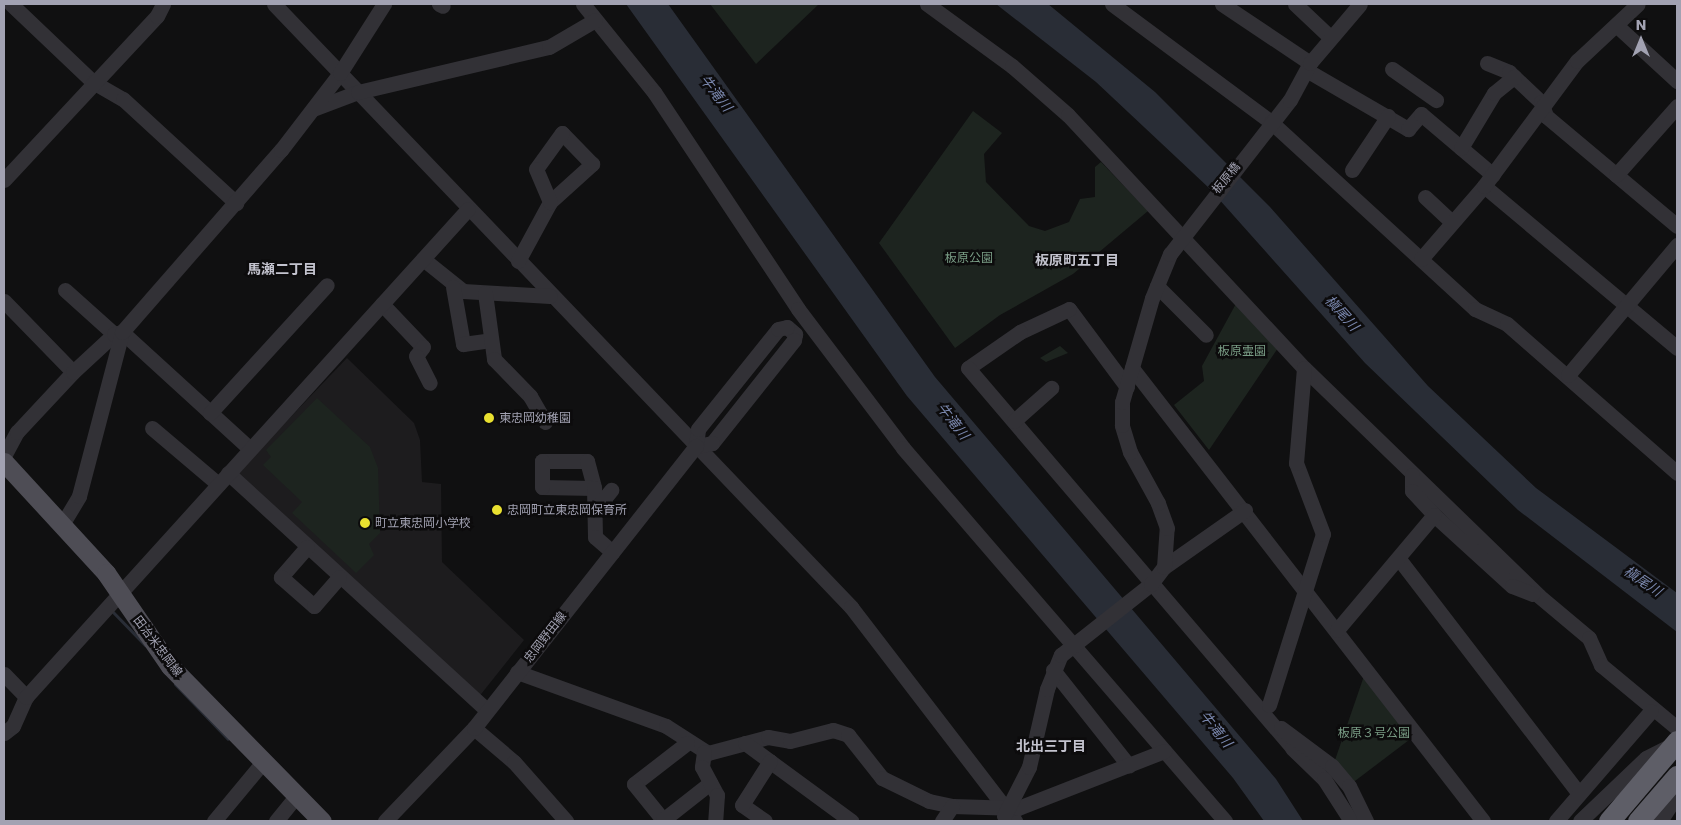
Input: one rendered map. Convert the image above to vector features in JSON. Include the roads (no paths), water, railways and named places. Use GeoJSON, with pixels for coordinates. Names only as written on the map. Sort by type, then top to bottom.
{"type":"FeatureCollection","features":[{"type":"Feature","properties":{"kind":"highway"},"geometry":{"type":"LineString","coordinates":[[1609,821],[1675,738]]}},
{"type":"Feature","properties":{"kind":"highway"},"geometry":{"type":"LineString","coordinates":[[1638,821],[1677,776]]}},
{"type":"Feature","properties":{"kind":"main road","name":"田治米忠岡線"},"geometry":{"type":"LineString","coordinates":[[4,462],[63,524],[119,592],[170,666],[322,821]]}},
{"type":"Feature","properties":{"kind":"street"},"geometry":{"type":"LineString","coordinates":[[10,4],[93,82],[123,99],[236,203]]}},
{"type":"Feature","properties":{"kind":"street"},"geometry":{"type":"LineString","coordinates":[[5,177],[157,16],[163,4]]}},
{"type":"Feature","properties":{"kind":"street"},"geometry":{"type":"LineString","coordinates":[[274,4],[550,296],[851,607],[1004,815]]}},
{"type":"Feature","properties":{"kind":"street"},"geometry":{"type":"LineString","coordinates":[[4,456],[17,432],[73,372],[118,333],[236,203],[340,73],[384,4]]}},
{"type":"Feature","properties":{"kind":"street"},"geometry":{"type":"LineString","coordinates":[[583,4],[654,92],[798,309],[903,448],[1076,640],[1164,751],[1225,821]]}},
{"type":"Feature","properties":{"kind":"street"},"geometry":{"type":"LineString","coordinates":[[927,4],[1012,66],[1068,115],[1304,368],[1412,475],[1539,596],[1590,638],[1600,665],[1651,712],[1675,738],[1646,758],[1580,821]]}},
{"type":"Feature","properties":{"kind":"street"},"geometry":{"type":"LineString","coordinates":[[1112,4],[1272,122],[1475,309],[1507,324],[1568,375],[1677,473]]}},
{"type":"Feature","properties":{"kind":"street"},"geometry":{"type":"LineString","coordinates":[[1222,4],[1309,67],[1408,128],[1421,114],[1461,148],[1489,180],[1626,305],[1677,348]]}},
{"type":"Feature","properties":{"kind":"street"},"geometry":{"type":"LineString","coordinates":[[1294,4],[1330,37]]}},
{"type":"Feature","properties":{"kind":"street","name":"板原橋"},"geometry":{"type":"LineString","coordinates":[[1164,567],[1167,528],[1158,503],[1130,452],[1122,425],[1127,387],[1157,286],[1192,221],[1272,122],[1330,37],[1360,4]]}},
{"type":"Feature","properties":{"kind":"street"},"geometry":{"type":"LineString","coordinates":[[1421,259],[1489,180],[1577,61],[1638,4]]}},
{"type":"Feature","properties":{"kind":"street"},"geometry":{"type":"LineString","coordinates":[[313,109],[358,92],[549,46],[595,20]]}},
{"type":"Feature","properties":{"kind":"street"},"geometry":{"type":"LineString","coordinates":[[1616,25],[1677,81]]}},
{"type":"Feature","properties":{"kind":"street"},"geometry":{"type":"LineString","coordinates":[[1487,63],[1514,77],[1543,108],[1546,116],[1677,226]]}},
{"type":"Feature","properties":{"kind":"street"},"geometry":{"type":"LineString","coordinates":[[1392,69],[1439,95],[1424,117]]}},
{"type":"Feature","properties":{"kind":"street"},"geometry":{"type":"LineString","coordinates":[[1461,148],[1494,93],[1514,77]]}},
{"type":"Feature","properties":{"kind":"street"},"geometry":{"type":"LineString","coordinates":[[1616,175],[1677,106]]}},
{"type":"Feature","properties":{"kind":"street"},"geometry":{"type":"LineString","coordinates":[[1352,170],[1388,116]]}},
{"type":"Feature","properties":{"kind":"street"},"geometry":{"type":"LineString","coordinates":[[1425,197],[1452,222]]}},
{"type":"Feature","properties":{"kind":"street"},"geometry":{"type":"LineString","coordinates":[[518,261],[550,202]]}},
{"type":"Feature","properties":{"kind":"street"},"geometry":{"type":"LineString","coordinates":[[4,733],[13,726],[26,697],[119,592],[468,209]]}},
{"type":"Feature","properties":{"kind":"street"},"geometry":{"type":"LineString","coordinates":[[1568,375],[1677,245]]}},
{"type":"Feature","properties":{"kind":"street"},"geometry":{"type":"LineString","coordinates":[[423,259],[453,287],[485,293],[550,296]]}},
{"type":"Feature","properties":{"kind":"street"},"geometry":{"type":"LineString","coordinates":[[210,413],[327,285]]}},
{"type":"Feature","properties":{"kind":"street"},"geometry":{"type":"LineString","coordinates":[[1157,286],[1199,333]]}},
{"type":"Feature","properties":{"kind":"street"},"geometry":{"type":"LineString","coordinates":[[453,287],[463,344],[491,340]]}},
{"type":"Feature","properties":{"kind":"street"},"geometry":{"type":"LineString","coordinates":[[65,290],[118,333],[250,449]]}},
{"type":"Feature","properties":{"kind":"street"},"geometry":{"type":"LineString","coordinates":[[485,293],[494,359],[530,396],[545,422]]}},
{"type":"Feature","properties":{"kind":"street"},"geometry":{"type":"LineString","coordinates":[[4,301],[73,372]]}},
{"type":"Feature","properties":{"kind":"street"},"geometry":{"type":"LineString","coordinates":[[382,304],[423,347],[416,356],[430,383]]}},
{"type":"Feature","properties":{"kind":"street"},"geometry":{"type":"LineString","coordinates":[[1127,387],[1069,309],[1020,332],[968,368],[1142,568],[1145,588],[1324,779],[1351,821]]}},
{"type":"Feature","properties":{"kind":"street"},"geometry":{"type":"LineString","coordinates":[[787,326],[795,334],[794,340],[712,443],[696,446],[698,429],[778,329],[787,326]]}},
{"type":"Feature","properties":{"kind":"street"},"geometry":{"type":"LineString","coordinates":[[63,524],[79,496],[118,333]]}},
{"type":"Feature","properties":{"kind":"street"},"geometry":{"type":"LineString","coordinates":[[1132,368],[1245,510],[1483,821]]}},
{"type":"Feature","properties":{"kind":"street"},"geometry":{"type":"LineString","coordinates":[[1269,705],[1323,534],[1296,463],[1304,368]]}},
{"type":"Feature","properties":{"kind":"street"},"geometry":{"type":"LineString","coordinates":[[1014,421],[1050,388]]}},
{"type":"Feature","properties":{"kind":"street"},"geometry":{"type":"LineString","coordinates":[[152,428],[223,478],[307,547],[487,710]]}},
{"type":"Feature","properties":{"kind":"street","name":"忠岡野田線"},"geometry":{"type":"LineString","coordinates":[[389,820],[474,728],[696,446]]}},
{"type":"Feature","properties":{"kind":"street"},"geometry":{"type":"LineString","coordinates":[[1412,475],[1412,491],[1434,515],[1512,586],[1539,596]]}},
{"type":"Feature","properties":{"kind":"street"},"geometry":{"type":"LineString","coordinates":[[594,488],[595,537],[612,552]]}},
{"type":"Feature","properties":{"kind":"street"},"geometry":{"type":"LineString","coordinates":[[595,510],[611,490]]}},
{"type":"Feature","properties":{"kind":"street"},"geometry":{"type":"LineString","coordinates":[[1004,815],[1029,767],[1053,670],[1076,640],[1145,588],[1164,567],[1245,510]]}},
{"type":"Feature","properties":{"kind":"street"},"geometry":{"type":"LineString","coordinates":[[1337,630],[1399,559],[1434,515]]}},
{"type":"Feature","properties":{"kind":"street"},"geometry":{"type":"LineString","coordinates":[[307,547],[281,577],[314,606],[339,577]]}},
{"type":"Feature","properties":{"kind":"street"},"geometry":{"type":"LineString","coordinates":[[1399,559],[1580,794]]}},
{"type":"Feature","properties":{"kind":"street"},"geometry":{"type":"LineString","coordinates":[[1053,670],[1129,766]]}},
{"type":"Feature","properties":{"kind":"street"},"geometry":{"type":"LineString","coordinates":[[517,672],[666,726],[687,743],[704,752],[768,736],[790,741],[833,730],[848,735],[882,778],[929,801],[1004,815],[1015,821]]}},
{"type":"Feature","properties":{"kind":"street"},"geometry":{"type":"LineString","coordinates":[[4,674],[26,697]]}},
{"type":"Feature","properties":{"kind":"street"},"geometry":{"type":"LineString","coordinates":[[1556,821],[1651,712]]}},
{"type":"Feature","properties":{"kind":"street"},"geometry":{"type":"LineString","coordinates":[[1272,723],[1332,766],[1349,786],[1366,821]]}},
{"type":"Feature","properties":{"kind":"street"},"geometry":{"type":"LineString","coordinates":[[474,728],[514,762],[566,821]]}},
{"type":"Feature","properties":{"kind":"street"},"geometry":{"type":"LineString","coordinates":[[687,743],[634,784],[662,820],[710,783]]}},
{"type":"Feature","properties":{"kind":"street"},"geometry":{"type":"LineString","coordinates":[[745,743],[851,821]]}},
{"type":"Feature","properties":{"kind":"street"},"geometry":{"type":"LineString","coordinates":[[1004,815],[1164,751]]}},
{"type":"Feature","properties":{"kind":"street"},"geometry":{"type":"LineString","coordinates":[[704,752],[702,768],[717,795],[715,821]]}},
{"type":"Feature","properties":{"kind":"street"},"geometry":{"type":"LineString","coordinates":[[764,821],[742,805],[770,761]]}},
{"type":"Feature","properties":{"kind":"street"},"geometry":{"type":"LineString","coordinates":[[214,821],[263,762]]}},
{"type":"Feature","properties":{"kind":"street"},"geometry":{"type":"LineString","coordinates":[[276,821],[297,796]]}},
{"type":"Feature","properties":{"kind":"street"},"geometry":{"type":"LineString","coordinates":[[1660,821],[1677,796]]}},
{"type":"Feature","properties":{"kind":"street"},"geometry":{"type":"LineString","coordinates":[[942,821],[952,806]]}},
{"type":"Feature","properties":{"kind":"water","name":"牛滝川"},"geometry":{"type":"Polygon","coordinates":[[[626,4],[668,4],[935,377],[1276,779],[1303,821],[1264,821],[1233,778],[907,396],[626,4]]]}},
{"type":"Feature","properties":{"kind":"water","name":"槇尾川"},"geometry":{"type":"Polygon","coordinates":[[[996,4],[1048,4],[1155,92],[1270,207],[1428,386],[1536,488],[1677,593],[1677,632],[1518,510],[1365,363],[1209,188],[1096,82],[996,4]]]}},
{"type":"Feature","properties":{"kind":"waterway"},"geometry":{"type":"LineString","coordinates":[[111,610],[145,645]]}},
{"type":"Feature","properties":{"kind":"waterway"},"geometry":{"type":"LineString","coordinates":[[175,684],[228,739]]}},
{"type":"Feature","properties":{"kind":"place","name":"東忠岡幼稚園"},"geometry":{"type":"Point","coordinates":[489,418]}},
{"type":"Feature","properties":{"kind":"place","name":"忠岡町立東忠岡保育所"},"geometry":{"type":"Point","coordinates":[497,510]}},
{"type":"Feature","properties":{"kind":"place","name":"町立東忠岡小学校"},"geometry":{"type":"Point","coordinates":[365,523]}},
{"type":"Feature","properties":{"kind":"district","name":"板原町五丁目"},"geometry":{"type":"Point","coordinates":[1077,260]}},
{"type":"Feature","properties":{"kind":"district","name":"馬瀬二丁目"},"geometry":{"type":"Point","coordinates":[282,269]}},
{"type":"Feature","properties":{"kind":"district","name":"北出三丁目"},"geometry":{"type":"Point","coordinates":[1051,746]}},
{"type":"Feature","properties":{"kind":"park label","name":"板原公園"},"geometry":{"type":"Point","coordinates":[969,258]}},
{"type":"Feature","properties":{"kind":"park label","name":"板原霊園"},"geometry":{"type":"Point","coordinates":[1242,351]}},
{"type":"Feature","properties":{"kind":"park label","name":"板原３号公園"},"geometry":{"type":"Point","coordinates":[1374,733]}}]}
